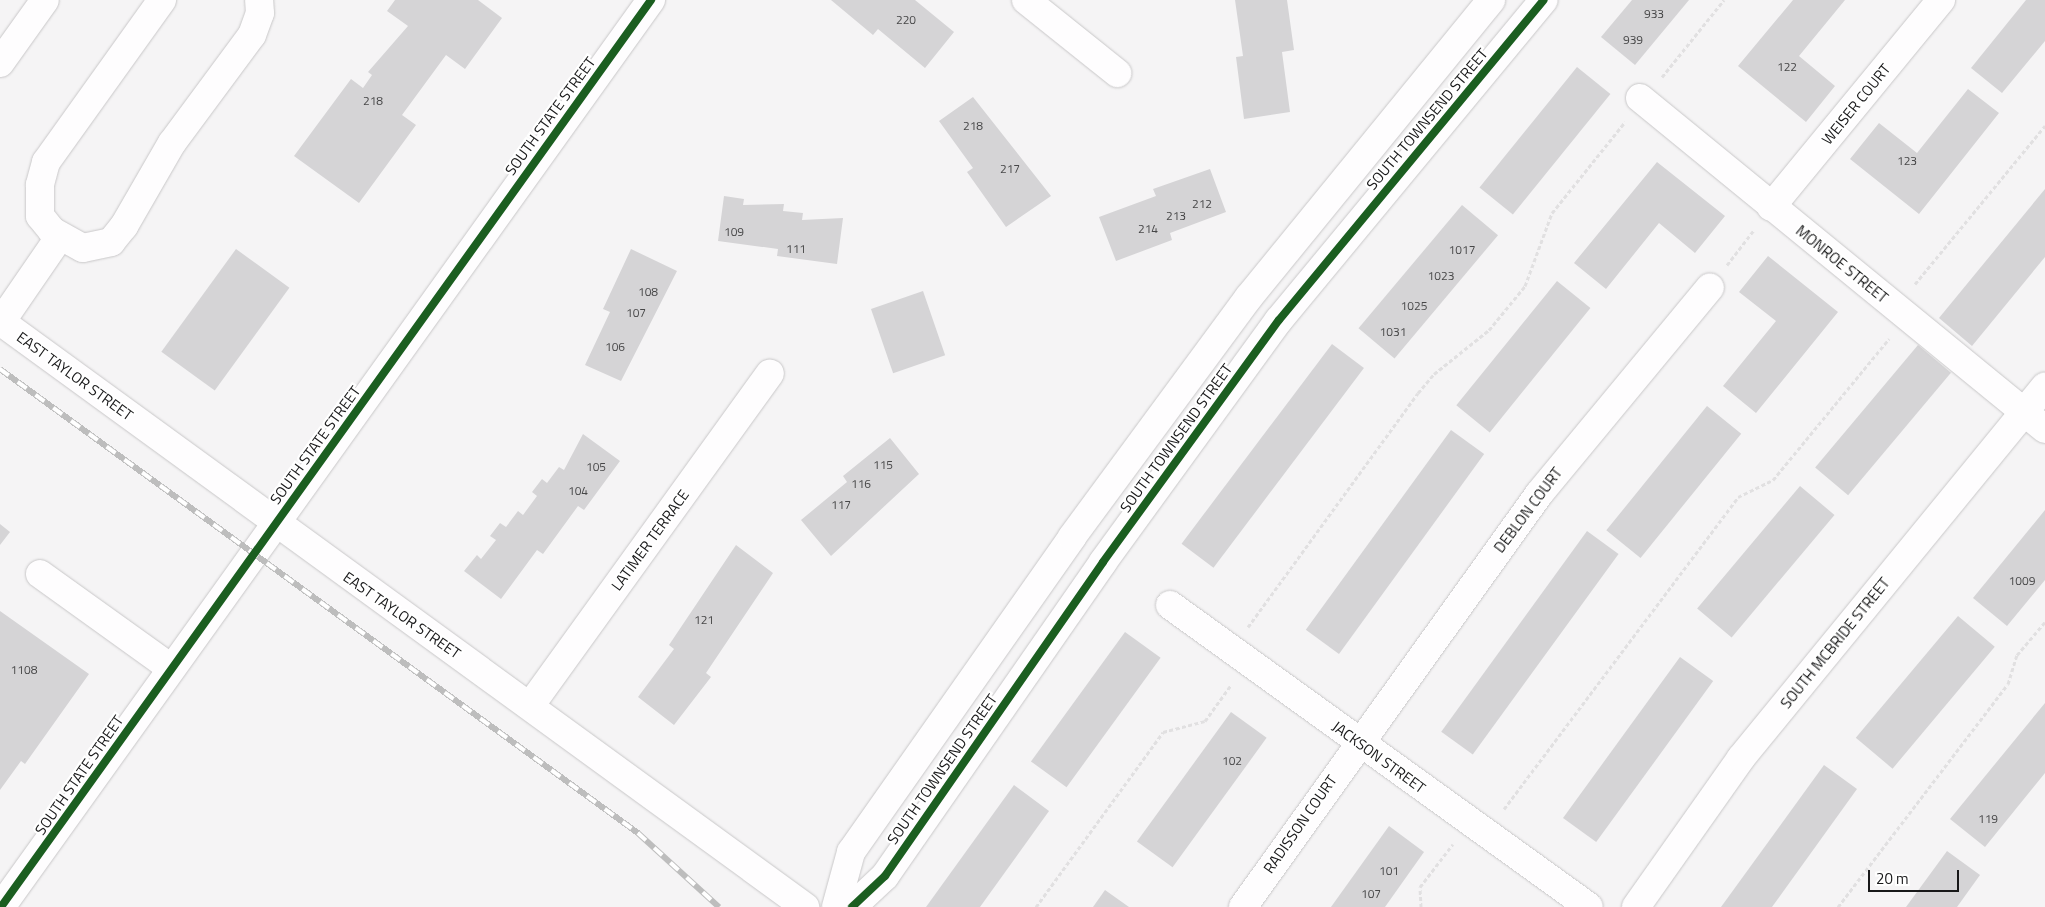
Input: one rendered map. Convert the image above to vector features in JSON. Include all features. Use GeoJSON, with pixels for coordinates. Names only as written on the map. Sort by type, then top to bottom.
{"type":"FeatureCollection","features":[{"type":"Feature","properties":{"kind":"street"},"geometry":{"type":"LineString","coordinates":[[0,63],[45,0]]}},
{"type":"Feature","properties":{"kind":"street"},"geometry":{"type":"LineString","coordinates":[[162,0],[46,162],[40,185],[40,216],[60,236],[82,248],[96,248],[111,242],[124,226],[172,143],[252,35],[260,13],[259,0]]}},
{"type":"Feature","properties":{"kind":"street","name":"SOUTH STATE STREET"},"geometry":{"type":"LineString","coordinates":[[1,907],[650,0]]}},
{"type":"Feature","properties":{"kind":"street"},"geometry":{"type":"LineString","coordinates":[[1026,0],[1116,73]]}},
{"type":"Feature","properties":{"kind":"street","name":"SOUTH TOWNSEND STREET"},"geometry":{"type":"LineString","coordinates":[[836,907],[851,852],[1072,538],[1303,232],[1491,0]]}},
{"type":"Feature","properties":{"kind":"street","name":"SOUTH TOWNSEND STREET"},"geometry":{"type":"LineString","coordinates":[[852,907],[885,876],[1103,562],[1280,320],[1544,0]]}},
{"type":"Feature","properties":{"kind":"street","name":"WEISER COURT"},"geometry":{"type":"LineString","coordinates":[[1771,207],[1941,0]]}},
{"type":"Feature","properties":{"kind":"street","name":"MONROE STREET"},"geometry":{"type":"LineString","coordinates":[[1633,109],[1771,207],[2045,429]]}},
{"type":"Feature","properties":{"kind":"street"},"geometry":{"type":"LineString","coordinates":[[1303,232],[1332,256]]}},
{"type":"Feature","properties":{"kind":"street"},"geometry":{"type":"LineString","coordinates":[[0,322],[60,236]]}},
{"type":"Feature","properties":{"kind":"street","name":"DEBLON COURT"},"geometry":{"type":"LineString","coordinates":[[1358,741],[1539,494],[1710,287]]}},
{"type":"Feature","properties":{"kind":"street","name":"EAST TAYLOR STREET"},"geometry":{"type":"LineString","coordinates":[[0,322],[275,524],[530,706],[805,907]]}},
{"type":"Feature","properties":{"kind":"street","name":"LATIMER TERRACE"},"geometry":{"type":"LineString","coordinates":[[530,706],[770,373]]}},
{"type":"Feature","properties":{"kind":"street","name":"SOUTH MCBRIDE STREET"},"geometry":{"type":"LineString","coordinates":[[1636,907],[1741,758],[2045,386]]}},
{"type":"Feature","properties":{"kind":"street"},"geometry":{"type":"LineString","coordinates":[[1072,538],[1103,562]]}},
{"type":"Feature","properties":{"kind":"street"},"geometry":{"type":"LineString","coordinates":[[40,574],[171,668]]}},
{"type":"Feature","properties":{"kind":"street","name":"JACKSON STREET"},"geometry":{"type":"LineString","coordinates":[[1170,605],[1589,907]]}},
{"type":"Feature","properties":{"kind":"street","name":"RADISSON COURT"},"geometry":{"type":"LineString","coordinates":[[1242,907],[1358,741]]}},
{"type":"Feature","properties":{"kind":"path"},"geometry":{"type":"LineString","coordinates":[[1036,907],[1163,732],[1205,721],[1240,655],[1418,393],[1434,374],[1489,330],[1525,286],[1552,213],[1633,109],[1630,86],[1656,84],[1724,0]]}},
{"type":"Feature","properties":{"kind":"path"},"geometry":{"type":"LineString","coordinates":[[1421,907],[1420,887],[1478,827],[1738,497],[1773,480],[1894,333],[1896,307],[2045,126]]}},
{"type":"Feature","properties":{"kind":"path"},"geometry":{"type":"LineString","coordinates":[[1710,287],[1771,207]]}},
{"type":"Feature","properties":{"kind":"path"},"geometry":{"type":"LineString","coordinates":[[1838,907],[2008,684],[2017,655],[2045,622]]}},
{"type":"Feature","properties":{"kind":"building"},"geometry":{"type":"Polygon","coordinates":[[[395,0],[478,0],[502,18],[465,69],[446,55],[402,115],[416,125],[359,203],[294,156],[351,79],[363,88],[372,75],[368,72],[408,26],[387,11],[395,0]]]}},
{"type":"Feature","properties":{"kind":"building"},"geometry":{"type":"Polygon","coordinates":[[[831,0],[915,0],[954,32],[925,68],[878,29],[873,35],[831,0]]]}},
{"type":"Feature","properties":{"kind":"building"},"geometry":{"type":"Polygon","coordinates":[[[1235,0],[1287,0],[1294,50],[1282,52],[1290,112],[1244,119],[1236,57],[1243,56],[1235,0]]]}},
{"type":"Feature","properties":{"kind":"building"},"geometry":{"type":"Polygon","coordinates":[[[1632,0],[1689,0],[1635,65],[1601,37],[1632,0]]]}},
{"type":"Feature","properties":{"kind":"building"},"geometry":{"type":"Polygon","coordinates":[[[1793,0],[1845,0],[1799,56],[1835,86],[1806,122],[1738,66],[1793,0]]]}},
{"type":"Feature","properties":{"kind":"building"},"geometry":{"type":"Polygon","coordinates":[[[2026,0],[2045,0],[2045,41],[2002,93],[1971,68],[2026,0]]]}},
{"type":"Feature","properties":{"kind":"building"},"geometry":{"type":"Polygon","coordinates":[[[1577,67],[1610,94],[1513,215],[1479,187],[1577,67]]]}},
{"type":"Feature","properties":{"kind":"building"},"geometry":{"type":"Polygon","coordinates":[[[1968,89],[1999,113],[1919,214],[1850,159],[1879,123],[1917,153],[1968,89]]]}},
{"type":"Feature","properties":{"kind":"building"},"geometry":{"type":"Polygon","coordinates":[[[973,97],[1051,196],[1006,227],[967,172],[973,168],[939,121],[973,97]]]}},
{"type":"Feature","properties":{"kind":"building"},"geometry":{"type":"Polygon","coordinates":[[[1657,162],[1725,216],[1695,253],[1659,223],[1606,289],[1574,263],[1657,162]]]}},
{"type":"Feature","properties":{"kind":"building"},"geometry":{"type":"Polygon","coordinates":[[[1210,169],[1226,212],[1170,233],[1172,240],[1116,261],[1099,217],[1156,196],[1153,189],[1210,169]]]}},
{"type":"Feature","properties":{"kind":"building"},"geometry":{"type":"Polygon","coordinates":[[[2045,189],[2045,257],[1972,346],[1939,318],[2045,189]]]}},
{"type":"Feature","properties":{"kind":"building"},"geometry":{"type":"Polygon","coordinates":[[[724,196],[744,199],[743,205],[784,204],[783,211],[803,213],[802,220],[843,218],[837,264],[777,256],[778,249],[718,241],[724,196]]]}},
{"type":"Feature","properties":{"kind":"building"},"geometry":{"type":"Polygon","coordinates":[[[1462,205],[1498,235],[1395,359],[1359,328],[1462,205]]]}},
{"type":"Feature","properties":{"kind":"building"},"geometry":{"type":"Polygon","coordinates":[[[236,249],[289,288],[215,391],[161,352],[236,249]]]}},
{"type":"Feature","properties":{"kind":"building"},"geometry":{"type":"Polygon","coordinates":[[[631,249],[677,271],[621,381],[585,365],[610,312],[603,309],[631,249]]]}},
{"type":"Feature","properties":{"kind":"building"},"geometry":{"type":"Polygon","coordinates":[[[1768,256],[1838,312],[1756,413],[1723,386],[1776,321],[1739,292],[1768,256]]]}},
{"type":"Feature","properties":{"kind":"building"},"geometry":{"type":"Polygon","coordinates":[[[1557,281],[1590,308],[1490,432],[1456,405],[1557,281]]]}},
{"type":"Feature","properties":{"kind":"building"},"geometry":{"type":"Polygon","coordinates":[[[923,291],[945,355],[893,373],[871,309],[923,291]]]}},
{"type":"Feature","properties":{"kind":"building"},"geometry":{"type":"Polygon","coordinates":[[[1332,344],[1364,368],[1213,568],[1182,544],[1332,344]]]}},
{"type":"Feature","properties":{"kind":"building"},"geometry":{"type":"Polygon","coordinates":[[[1918,345],[1951,373],[1848,495],[1815,468],[1918,345]]]}},
{"type":"Feature","properties":{"kind":"building"},"geometry":{"type":"Polygon","coordinates":[[[1707,406],[1741,434],[1641,558],[1606,530],[1707,406]]]}},
{"type":"Feature","properties":{"kind":"building"},"geometry":{"type":"Polygon","coordinates":[[[1451,430],[1484,454],[1339,654],[1306,630],[1451,430]]]}},
{"type":"Feature","properties":{"kind":"building"},"geometry":{"type":"Polygon","coordinates":[[[583,434],[620,461],[584,510],[578,506],[543,554],[537,550],[501,599],[464,571],[477,555],[481,559],[496,540],[490,536],[500,523],[506,527],[518,511],[523,515],[537,496],[532,492],[542,479],[547,483],[559,467],[564,470],[583,434]]]}},
{"type":"Feature","properties":{"kind":"building"},"geometry":{"type":"Polygon","coordinates":[[[890,438],[919,474],[831,556],[801,520],[847,482],[843,476],[890,438]]]}},
{"type":"Feature","properties":{"kind":"building"},"geometry":{"type":"Polygon","coordinates":[[[1800,486],[1834,515],[1732,637],[1697,609],[1800,486]]]}},
{"type":"Feature","properties":{"kind":"building"},"geometry":{"type":"Polygon","coordinates":[[[2045,510],[2045,580],[2007,626],[1973,598],[2045,510]]]}},
{"type":"Feature","properties":{"kind":"building"},"geometry":{"type":"Polygon","coordinates":[[[0,524],[10,532],[0,545],[0,524]]]}},
{"type":"Feature","properties":{"kind":"building"},"geometry":{"type":"Polygon","coordinates":[[[1587,531],[1619,554],[1473,755],[1441,732],[1587,531]]]}},
{"type":"Feature","properties":{"kind":"building"},"geometry":{"type":"Polygon","coordinates":[[[736,545],[773,573],[706,673],[711,677],[674,725],[638,697],[674,649],[669,645],[736,545]]]}},
{"type":"Feature","properties":{"kind":"building"},"geometry":{"type":"Polygon","coordinates":[[[0,611],[89,674],[25,764],[21,761],[0,790],[0,611]]]}},
{"type":"Feature","properties":{"kind":"building"},"geometry":{"type":"Polygon","coordinates":[[[1958,616],[1995,647],[1893,769],[1856,738],[1958,616]]]}},
{"type":"Feature","properties":{"kind":"building"},"geometry":{"type":"Polygon","coordinates":[[[1125,632],[1161,658],[1067,787],[1031,761],[1125,632]]]}},
{"type":"Feature","properties":{"kind":"building"},"geometry":{"type":"Polygon","coordinates":[[[1680,657],[1713,681],[1596,842],[1563,818],[1680,657]]]}},
{"type":"Feature","properties":{"kind":"building"},"geometry":{"type":"Polygon","coordinates":[[[2045,703],[2045,773],[1985,847],[1950,819],[2045,703]]]}},
{"type":"Feature","properties":{"kind":"building"},"geometry":{"type":"Polygon","coordinates":[[[1231,712],[1267,738],[1173,867],[1137,841],[1231,712]]]}},
{"type":"Feature","properties":{"kind":"building"},"geometry":{"type":"Polygon","coordinates":[[[1824,765],[1857,789],[1772,907],[1721,907],[1824,765]]]}},
{"type":"Feature","properties":{"kind":"building"},"geometry":{"type":"Polygon","coordinates":[[[1014,785],[1049,811],[980,907],[926,907],[1014,785]]]}},
{"type":"Feature","properties":{"kind":"building"},"geometry":{"type":"Polygon","coordinates":[[[1389,826],[1424,852],[1385,907],[1331,907],[1389,826]]]}},
{"type":"Feature","properties":{"kind":"building"},"geometry":{"type":"Polygon","coordinates":[[[1947,851],[1980,875],[1957,907],[1906,907],[1947,851]]]}},
{"type":"Feature","properties":{"kind":"building"},"geometry":{"type":"Polygon","coordinates":[[[1105,890],[1129,907],[1093,907],[1105,890]]]}},
{"type":"Feature","properties":{"kind":"railway"},"geometry":{"type":"LineString","coordinates":[[0,369],[638,833],[719,907]]}},
{"type":"Feature","properties":{"kind":"cycle path"},"geometry":{"type":"LineString","coordinates":[[1,907],[651,0]]}},
{"type":"Feature","properties":{"kind":"cycle path"},"geometry":{"type":"LineString","coordinates":[[852,907],[885,876],[1103,562],[1279,320],[1544,0]]}}]}
